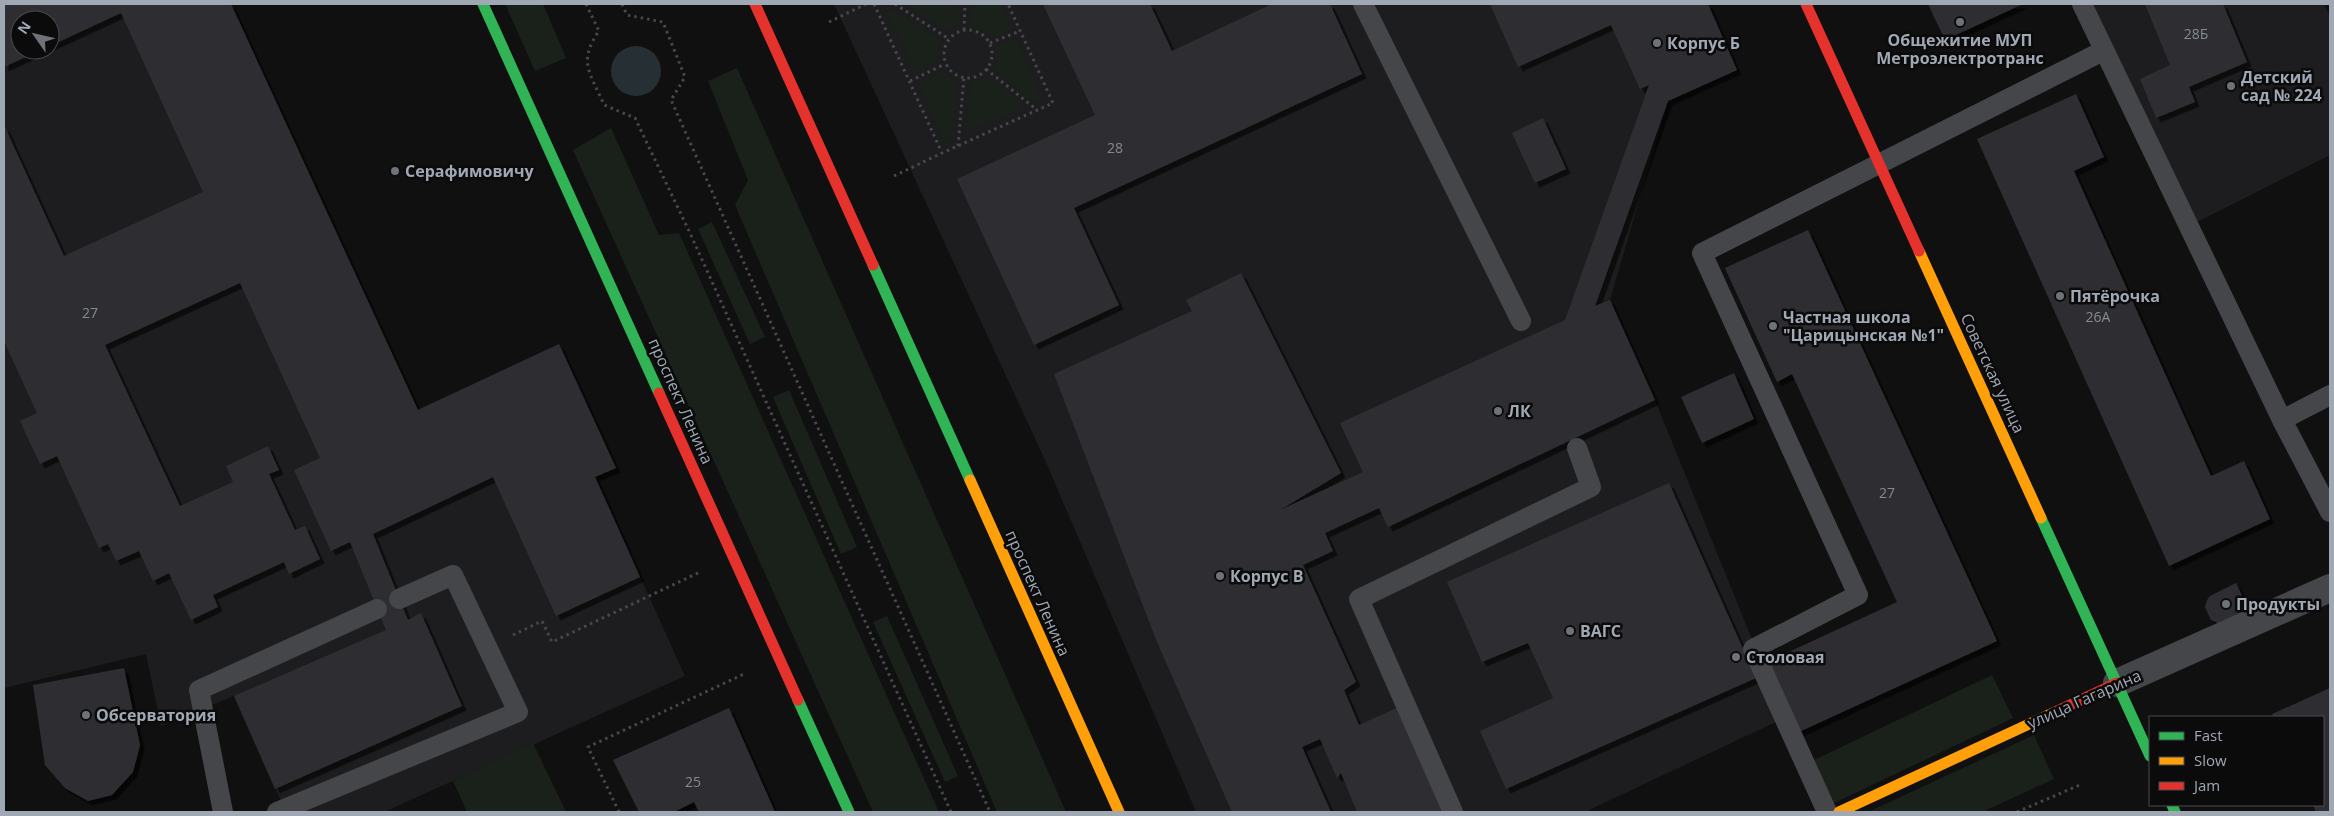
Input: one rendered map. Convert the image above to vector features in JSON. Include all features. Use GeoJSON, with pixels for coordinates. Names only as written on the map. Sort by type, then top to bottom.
{"type":"FeatureCollection","features":[{"type":"Feature","properties":{"kind":"main road","name":"проспект Ленина"},"geometry":{"type":"LineString","coordinates":[[483,4],[849,812]]}},
{"type":"Feature","properties":{"kind":"main road","name":"проспект Ленина"},"geometry":{"type":"LineString","coordinates":[[755,4],[1119,812]]}},
{"type":"Feature","properties":{"kind":"main road","name":"Советская улица"},"geometry":{"type":"LineString","coordinates":[[1806,4],[2149,754]]}},
{"type":"Feature","properties":{"kind":"main road","name":"улица Гагарина"},"geometry":{"type":"LineString","coordinates":[[1839,812],[2117,683]]}},
{"type":"Feature","properties":{"kind":"street","name":"улица Гагарина"},"geometry":{"type":"LineString","coordinates":[[2117,683],[2330,588]]}},
{"type":"Feature","properties":{"kind":"lane"},"geometry":{"type":"LineString","coordinates":[[1363,4],[1521,321]]}},
{"type":"Feature","properties":{"kind":"lane"},"geometry":{"type":"LineString","coordinates":[[2082,4],[2282,420],[2330,512]]}},
{"type":"Feature","properties":{"kind":"lane"},"geometry":{"type":"LineString","coordinates":[[1827,812],[1753,649],[1858,595],[1702,253],[2103,51]]}},
{"type":"Feature","properties":{"kind":"lane"},"geometry":{"type":"LineString","coordinates":[[2282,420],[2330,395]]}},
{"type":"Feature","properties":{"kind":"lane"},"geometry":{"type":"LineString","coordinates":[[1452,812],[1359,599],[1591,487],[1577,448]]}},
{"type":"Feature","properties":{"kind":"lane"},"geometry":{"type":"LineString","coordinates":[[277,812],[518,712],[453,575],[399,599]]}},
{"type":"Feature","properties":{"kind":"lane"},"geometry":{"type":"LineString","coordinates":[[223,812],[199,690],[377,609]]}},
{"type":"Feature","properties":{"kind":"path"},"geometry":{"type":"LineString","coordinates":[[586,4],[599,31],[589,45],[586,61],[604,105],[635,118],[690,233],[950,812]]}},
{"type":"Feature","properties":{"kind":"path"},"geometry":{"type":"LineString","coordinates":[[622,4],[627,15],[663,22],[685,77],[671,100],[990,812]]}},
{"type":"Feature","properties":{"kind":"path"},"geometry":{"type":"LineString","coordinates":[[829,22],[866,4]]}},
{"type":"Feature","properties":{"kind":"path"},"geometry":{"type":"LineString","coordinates":[[874,4],[942,153]]}},
{"type":"Feature","properties":{"kind":"path"},"geometry":{"type":"LineString","coordinates":[[895,4],[948,39]]}},
{"type":"Feature","properties":{"kind":"path"},"geometry":{"type":"LineString","coordinates":[[964,30],[965,4]]}},
{"type":"Feature","properties":{"kind":"path"},"geometry":{"type":"LineString","coordinates":[[894,176],[1053,103],[1008,4]]}},
{"type":"Feature","properties":{"kind":"path"},"geometry":{"type":"LineString","coordinates":[[964,30],[976,31],[990,43],[991,62],[978,76],[964,77],[951,72],[945,64],[943,55],[948,39],[964,30]]}},
{"type":"Feature","properties":{"kind":"path"},"geometry":{"type":"LineString","coordinates":[[990,43],[1020,31]]}},
{"type":"Feature","properties":{"kind":"path"},"geometry":{"type":"LineString","coordinates":[[910,81],[945,64]]}},
{"type":"Feature","properties":{"kind":"path"},"geometry":{"type":"LineString","coordinates":[[986,69],[1037,110]]}},
{"type":"Feature","properties":{"kind":"path"},"geometry":{"type":"LineString","coordinates":[[958,146],[964,77]]}},
{"type":"Feature","properties":{"kind":"path"},"geometry":{"type":"LineString","coordinates":[[487,646],[542,621],[552,642],[700,572]]}},
{"type":"Feature","properties":{"kind":"path"},"geometry":{"type":"LineString","coordinates":[[619,812],[588,747],[746,673]]}},
{"type":"Feature","properties":{"kind":"path"},"geometry":{"type":"LineString","coordinates":[[2017,812],[2082,784]]}},
{"type":"Feature","properties":{"kind":"shaded area"},"geometry":{"type":"Polygon","coordinates":[[[4,4],[231,4],[417,410],[559,344],[595,477],[685,676],[384,812],[286,812],[234,696],[161,726],[146,654],[4,688],[4,4]]]}},
{"type":"Feature","properties":{"kind":"shaded area"},"geometry":{"type":"Polygon","coordinates":[[[505,4],[543,4],[566,58],[535,71],[505,4]]]}},
{"type":"Feature","properties":{"kind":"shaded area"},"geometry":{"type":"Polygon","coordinates":[[[834,4],[1707,4],[1737,70],[1668,101],[1610,300],[1655,400],[1784,718],[1585,812],[1196,812],[1045,460],[834,4]]]}},
{"type":"Feature","properties":{"kind":"shaded area"},"geometry":{"type":"Polygon","coordinates":[[[906,4],[959,4],[959,25],[947,31],[906,4]]]}},
{"type":"Feature","properties":{"kind":"shaded area"},"geometry":{"type":"Polygon","coordinates":[[[971,4],[1001,4],[1012,30],[992,37],[985,30],[970,24],[971,4]]]}},
{"type":"Feature","properties":{"kind":"shaded area","name":"Детский сад № 224"},"geometry":{"type":"Polygon","coordinates":[[[2093,4],[2324,4],[2330,17],[2330,155],[2195,223],[2093,4]]]}},
{"type":"Feature","properties":{"kind":"shaded area"},"geometry":{"type":"Polygon","coordinates":[[[891,9],[940,40],[937,51],[938,62],[915,72],[886,11],[891,9]]]}},
{"type":"Feature","properties":{"kind":"shaded area"},"geometry":{"type":"Polygon","coordinates":[[[1016,38],[1041,99],[1034,103],[993,69],[997,53],[996,46],[1016,38]]]}},
{"type":"Feature","properties":{"kind":"shaded area"},"geometry":{"type":"Polygon","coordinates":[[[631,46],[641,46],[654,53],[661,66],[661,76],[654,89],[641,96],[631,96],[622,92],[615,85],[611,76],[611,66],[615,57],[622,50],[631,46]]]}},
{"type":"Feature","properties":{"kind":"shaded area"},"geometry":{"type":"Polygon","coordinates":[[[737,68],[1066,812],[997,812],[735,205],[748,180],[708,81],[737,68]]]}},
{"type":"Feature","properties":{"kind":"shaded area"},"geometry":{"type":"Polygon","coordinates":[[[943,71],[957,82],[951,140],[944,143],[919,84],[943,71]]]}},
{"type":"Feature","properties":{"kind":"shaded area"},"geometry":{"type":"Polygon","coordinates":[[[988,76],[1026,107],[965,133],[971,83],[988,76]]]}},
{"type":"Feature","properties":{"kind":"shaded area"},"geometry":{"type":"Polygon","coordinates":[[[611,128],[659,235],[679,233],[939,812],[873,812],[573,150],[611,128]]]}},
{"type":"Feature","properties":{"kind":"shaded area"},"geometry":{"type":"Polygon","coordinates":[[[712,222],[765,337],[750,344],[698,229],[712,222]]]}},
{"type":"Feature","properties":{"kind":"shaded area"},"geometry":{"type":"Polygon","coordinates":[[[789,390],[857,547],[841,554],[773,397],[789,390]]]}},
{"type":"Feature","properties":{"kind":"shaded area"},"geometry":{"type":"Polygon","coordinates":[[[887,616],[958,776],[945,782],[873,622],[887,616]]]}},
{"type":"Feature","properties":{"kind":"shaded area"},"geometry":{"type":"Polygon","coordinates":[[[1992,675],[2013,718],[1832,804],[1812,761],[1992,675]]]}},
{"type":"Feature","properties":{"kind":"shaded area"},"geometry":{"type":"Polygon","coordinates":[[[2034,735],[2054,779],[1982,812],[1868,812],[2034,735]]]}},
{"type":"Feature","properties":{"kind":"shaded area"},"geometry":{"type":"Polygon","coordinates":[[[533,743],[566,812],[467,812],[453,781],[533,743]]]}},
{"type":"Feature","properties":{"kind":"building"},"geometry":{"type":"Polygon","coordinates":[[[4,4],[231,4],[418,410],[559,344],[616,468],[595,477],[640,577],[556,616],[493,477],[373,534],[408,620],[421,613],[462,706],[275,789],[234,696],[386,630],[350,542],[331,551],[294,470],[320,458],[240,283],[105,345],[180,506],[233,482],[226,466],[268,446],[279,470],[269,474],[295,530],[305,526],[320,559],[289,574],[284,562],[213,595],[218,607],[191,620],[169,573],[153,581],[139,551],[116,561],[108,544],[99,548],[57,456],[40,464],[20,421],[37,413],[4,341],[4,125],[64,256],[203,192],[121,13],[60,41],[60,10],[10,10],[10,60],[19,60],[4,67],[4,4]]]}},
{"type":"Feature","properties":{"kind":"building"},"geometry":{"type":"Polygon","coordinates":[[[1043,4],[1150,4],[1172,51],[1272,4],[1330,4],[1362,74],[1074,208],[1119,305],[1034,345],[957,179],[1095,115],[1043,4]]]}},
{"type":"Feature","properties":{"kind":"building","name":"Корпус В"},"geometry":{"type":"Polygon","coordinates":[[[1490,4],[1708,4],[1737,70],[1668,101],[1595,306],[1610,300],[1655,400],[1388,527],[1379,508],[1325,533],[1333,551],[1303,565],[1356,682],[1344,690],[1359,725],[1399,707],[1445,812],[1357,812],[1341,773],[1337,778],[1320,739],[1302,747],[1331,812],[1232,812],[1157,642],[1054,374],[1192,311],[1186,300],[1241,273],[1341,473],[1280,510],[1363,472],[1340,423],[1565,320],[1649,85],[1640,89],[1611,25],[1518,67],[1490,4]]]}},
{"type":"Feature","properties":{"kind":"building","name":"Общежитие МУП Метроэлектротранс"},"geometry":{"type":"Polygon","coordinates":[[[1928,4],[2023,4],[1945,40],[1928,4]]]}},
{"type":"Feature","properties":{"kind":"building","name":"Детский сад № 224"},"geometry":{"type":"Polygon","coordinates":[[[2145,4],[2223,4],[2247,62],[2189,87],[2195,102],[2156,118],[2140,79],[2170,65],[2145,4]]]}},
{"type":"Feature","properties":{"kind":"building"},"geometry":{"type":"Polygon","coordinates":[[[2076,94],[2104,157],[2074,171],[2211,476],[2244,461],[2270,519],[2169,566],[1977,139],[2076,94]]]}},
{"type":"Feature","properties":{"kind":"building"},"geometry":{"type":"Polygon","coordinates":[[[1543,118],[1566,169],[1535,183],[1512,133],[1543,118]]]}},
{"type":"Feature","properties":{"kind":"building"},"geometry":{"type":"Polygon","coordinates":[[[1808,230],[1997,641],[1799,732],[1767,662],[1897,602],[1792,374],[1777,382],[1725,268],[1808,230]]]}},
{"type":"Feature","properties":{"kind":"building"},"geometry":{"type":"Polygon","coordinates":[[[1734,373],[1754,419],[1702,443],[1681,397],[1734,373]]]}},
{"type":"Feature","properties":{"kind":"building","name":"ВАГС"},"geometry":{"type":"Polygon","coordinates":[[[1669,483],[1756,678],[1506,789],[1480,731],[1553,698],[1528,643],[1482,662],[1447,582],[1669,483]]]}},
{"type":"Feature","properties":{"kind":"building","name":"Продукты"},"geometry":{"type":"Polygon","coordinates":[[[2236,583],[2249,610],[2218,623],[2211,620],[2205,607],[2207,600],[2210,596],[2236,583]]]}},
{"type":"Feature","properties":{"kind":"building","name":"Обсерватория"},"geometry":{"type":"Polygon","coordinates":[[[124,668],[140,745],[133,772],[112,795],[88,801],[65,788],[45,765],[33,685],[124,668]]]}},
{"type":"Feature","properties":{"kind":"building"},"geometry":{"type":"Polygon","coordinates":[[[2330,688],[2330,812],[2316,812],[2313,806],[2324,806],[2324,716],[2273,716],[2272,714],[2330,688]]]}},
{"type":"Feature","properties":{"kind":"building"},"geometry":{"type":"Polygon","coordinates":[[[729,708],[775,812],[699,812],[694,802],[674,812],[639,812],[613,760],[729,708]]]}},
{"type":"Feature","properties":{"kind":"traffic: fast"},"geometry":{"type":"LineString","coordinates":[[483,4],[659,393]]}},
{"type":"Feature","properties":{"kind":"traffic: fast"},"geometry":{"type":"LineString","coordinates":[[873,265],[970,480]]}},
{"type":"Feature","properties":{"kind":"traffic: fast"},"geometry":{"type":"LineString","coordinates":[[2041,518],[2149,754]]}},
{"type":"Feature","properties":{"kind":"traffic: fast"},"geometry":{"type":"LineString","coordinates":[[798,700],[849,812]]}},
{"type":"Feature","properties":{"kind":"traffic: fast"},"geometry":{"type":"LineString","coordinates":[[2172,806],[2175,812]]}},
{"type":"Feature","properties":{"kind":"traffic: slow"},"geometry":{"type":"LineString","coordinates":[[1919,251],[2041,518]]}},
{"type":"Feature","properties":{"kind":"traffic: slow"},"geometry":{"type":"LineString","coordinates":[[970,480],[1119,812]]}},
{"type":"Feature","properties":{"kind":"traffic: slow"},"geometry":{"type":"LineString","coordinates":[[1839,812],[2053,713]]}},
{"type":"Feature","properties":{"kind":"traffic: jam"},"geometry":{"type":"LineString","coordinates":[[755,4],[873,265]]}},
{"type":"Feature","properties":{"kind":"traffic: jam"},"geometry":{"type":"LineString","coordinates":[[1806,4],[1919,251]]}},
{"type":"Feature","properties":{"kind":"traffic: jam"},"geometry":{"type":"LineString","coordinates":[[659,393],[798,700]]}},
{"type":"Feature","properties":{"kind":"traffic: jam"},"geometry":{"type":"LineString","coordinates":[[2053,713],[2117,683]]}},
{"type":"Feature","properties":{"kind":"place","name":"Общежитие МУП Метроэлектротранс"},"geometry":{"type":"Point","coordinates":[1960,22]}},
{"type":"Feature","properties":{"kind":"place","name":"Корпус Б"},"geometry":{"type":"Point","coordinates":[1657,43]}},
{"type":"Feature","properties":{"kind":"place","name":"Детский сад № 224"},"geometry":{"type":"Point","coordinates":[2231,86]}},
{"type":"Feature","properties":{"kind":"place","name":"Серафимовичу"},"geometry":{"type":"Point","coordinates":[395,171]}},
{"type":"Feature","properties":{"kind":"place","name":"Пятёрочка"},"geometry":{"type":"Point","coordinates":[2060,296]}},
{"type":"Feature","properties":{"kind":"place","name":"Частная школа \"Царицынская №1\""},"geometry":{"type":"Point","coordinates":[1773,326]}},
{"type":"Feature","properties":{"kind":"place","name":"ЛК"},"geometry":{"type":"Point","coordinates":[1498,411]}},
{"type":"Feature","properties":{"kind":"place","name":"Корпус В"},"geometry":{"type":"Point","coordinates":[1220,576]}},
{"type":"Feature","properties":{"kind":"place","name":"Продукты"},"geometry":{"type":"Point","coordinates":[2226,604]}},
{"type":"Feature","properties":{"kind":"place","name":"ВАГС"},"geometry":{"type":"Point","coordinates":[1570,631]}},
{"type":"Feature","properties":{"kind":"place","name":"Столовая"},"geometry":{"type":"Point","coordinates":[1736,657]}},
{"type":"Feature","properties":{"kind":"place","name":"Обсерватория"},"geometry":{"type":"Point","coordinates":[86,715]}}]}
